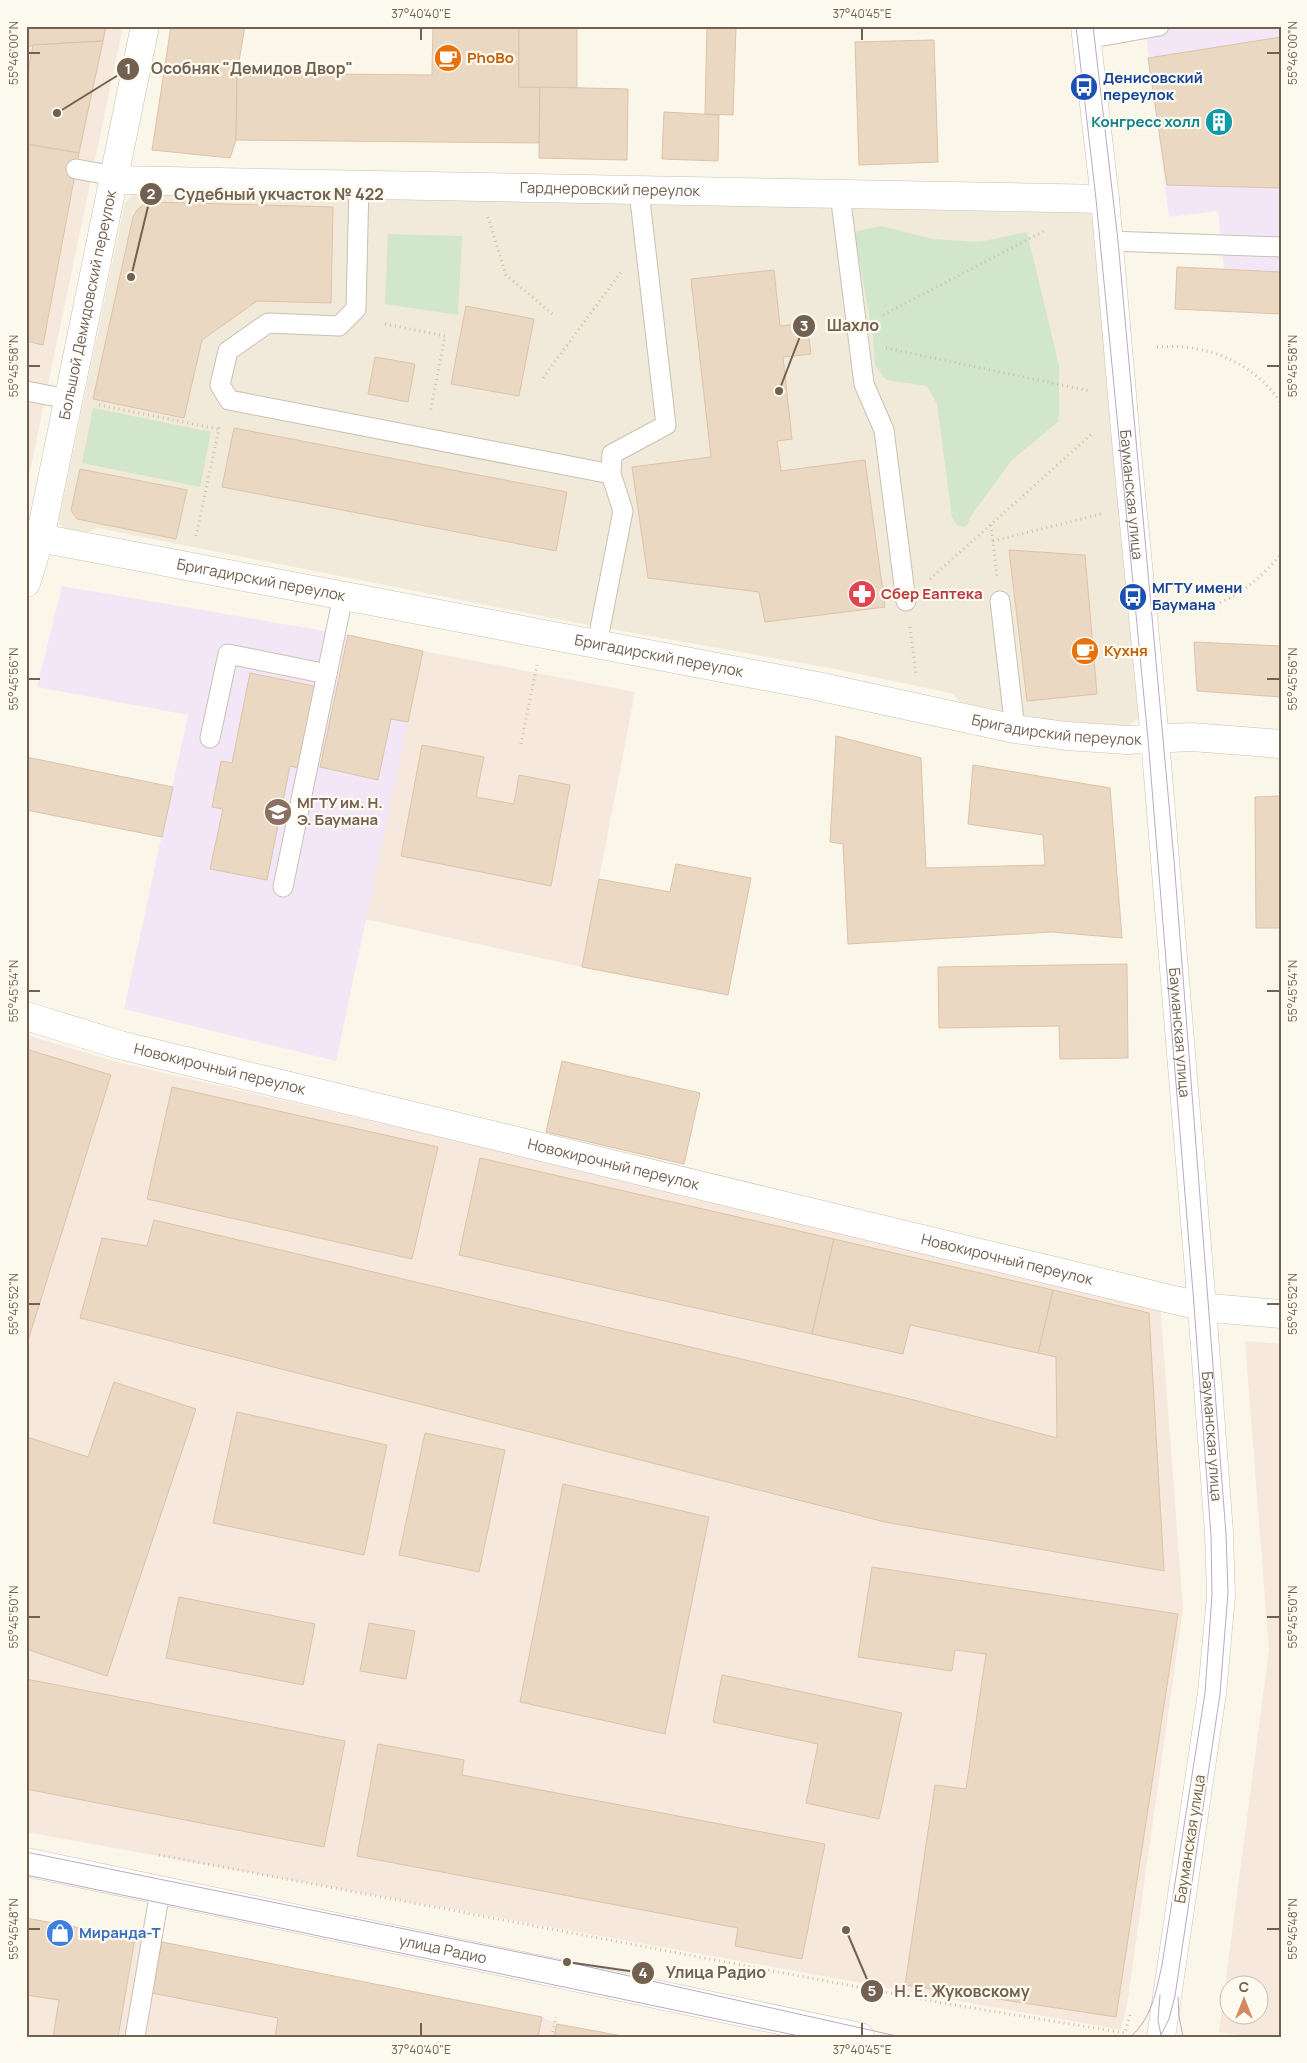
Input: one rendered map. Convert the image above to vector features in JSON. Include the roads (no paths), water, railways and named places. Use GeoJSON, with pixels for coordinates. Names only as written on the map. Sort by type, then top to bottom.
{"type":"FeatureCollection","features":[{"type":"Feature","properties":{"kind":"street","name":"Большой Демидовский переулок"},"geometry":{"type":"LineString","coordinates":[[26,583],[40,538],[145,26]]}},
{"type":"Feature","properties":{"kind":"street","name":"Бауманская улица"},"geometry":{"type":"LineString","coordinates":[[1086,32],[1105,199],[1155,739],[1219,1533],[1221,1596],[1212,1693],[1161,2037]]}},
{"type":"Feature","properties":{"kind":"street","name":"Гарднеровский переулок"},"geometry":{"type":"LineString","coordinates":[[115,178],[639,191],[1105,199]]}},
{"type":"Feature","properties":{"kind":"street","name":"Бригадирский переулок"},"geometry":{"type":"LineString","coordinates":[[40,538],[817,686],[1015,728],[1067,736],[1127,740],[1221,738],[1281,744]]}},
{"type":"Feature","properties":{"kind":"street","name":"Новокирочный переулок"},"geometry":{"type":"LineString","coordinates":[[26,1016],[130,1048],[1202,1306],[1281,1314]]}},
{"type":"Feature","properties":{"kind":"street","name":"улица Радио"},"geometry":{"type":"LineString","coordinates":[[26,1862],[860,2037]]}},
{"type":"Feature","properties":{"kind":"lane"},"geometry":{"type":"LineString","coordinates":[[1086,32],[1159,26]]}},
{"type":"Feature","properties":{"kind":"lane"},"geometry":{"type":"LineString","coordinates":[[76,168],[115,178]]}},
{"type":"Feature","properties":{"kind":"lane"},"geometry":{"type":"LineString","coordinates":[[359,185],[356,309],[338,326],[268,323],[228,352],[220,385],[229,400],[611,474]]}},
{"type":"Feature","properties":{"kind":"lane"},"geometry":{"type":"LineString","coordinates":[[597,644],[623,511],[611,474],[612,454],[666,425],[639,191]]}},
{"type":"Feature","properties":{"kind":"lane"},"geometry":{"type":"LineString","coordinates":[[840,194],[864,384],[884,430],[906,601]]}},
{"type":"Feature","properties":{"kind":"lane"},"geometry":{"type":"LineString","coordinates":[[1109,241],[1281,247]]}},
{"type":"Feature","properties":{"kind":"lane"},"geometry":{"type":"LineString","coordinates":[[26,391],[68,399]]}},
{"type":"Feature","properties":{"kind":"lane"},"geometry":{"type":"LineString","coordinates":[[283,887],[343,596]]}},
{"type":"Feature","properties":{"kind":"lane"},"geometry":{"type":"LineString","coordinates":[[1000,601],[1015,728]]}},
{"type":"Feature","properties":{"kind":"lane"},"geometry":{"type":"LineString","coordinates":[[210,738],[228,654],[327,674]]}},
{"type":"Feature","properties":{"kind":"lane"},"geometry":{"type":"LineString","coordinates":[[135,2037],[160,1891]]}},
{"type":"Feature","properties":{"kind":"tram line"},"geometry":{"type":"LineString","coordinates":[[1076,26],[1096,199],[1148,739],[1211,1536],[1212,1595],[1205,1693],[1162,1965],[1152,2004],[1143,2022],[1130,2037]]}},
{"type":"Feature","properties":{"kind":"tram line"},"geometry":{"type":"LineString","coordinates":[[1093,26],[1118,241],[1174,860],[1226,1534],[1228,1592],[1220,1694],[1175,1996],[1169,2019],[1160,2037]]}},
{"type":"Feature","properties":{"kind":"tram line"},"geometry":{"type":"LineString","coordinates":[[26,1852],[567,1962],[901,2037]]}},
{"type":"Feature","properties":{"kind":"tram line"},"geometry":{"type":"LineString","coordinates":[[26,1875],[804,2037]]}},
{"type":"Feature","properties":{"kind":"tram line"},"geometry":{"type":"LineString","coordinates":[[1160,1995],[1158,2020],[1161,2035]]}},
{"type":"Feature","properties":{"kind":"tram line"},"geometry":{"type":"LineString","coordinates":[[1178,1997],[1183,2037]]}},
{"type":"Feature","properties":{"kind":"place","name":"PhoBo"},"geometry":{"type":"Point","coordinates":[448,58]}},
{"type":"Feature","properties":{"kind":"place","name":"Денисовский переулок"},"geometry":{"type":"Point","coordinates":[1084,87]}},
{"type":"Feature","properties":{"kind":"place","name":"Особняк \"Демидов Двор\""},"geometry":{"type":"Point","coordinates":[57,113]}},
{"type":"Feature","properties":{"kind":"place","name":"Конгресс холл"},"geometry":{"type":"Point","coordinates":[1219,122]}},
{"type":"Feature","properties":{"kind":"place","name":"Судебный укчасток № 422"},"geometry":{"type":"Point","coordinates":[131,277]}},
{"type":"Feature","properties":{"kind":"place","name":"Шахло"},"geometry":{"type":"Point","coordinates":[779,391]}},
{"type":"Feature","properties":{"kind":"place","name":"Сбер Еаптека"},"geometry":{"type":"Point","coordinates":[862,594]}},
{"type":"Feature","properties":{"kind":"place","name":"МГТУ имени Баумана"},"geometry":{"type":"Point","coordinates":[1133,597]}},
{"type":"Feature","properties":{"kind":"place","name":"Кухня"},"geometry":{"type":"Point","coordinates":[1085,651]}},
{"type":"Feature","properties":{"kind":"place","name":"МГТУ им. Н. Э. Баумана"},"geometry":{"type":"Point","coordinates":[278,812]}},
{"type":"Feature","properties":{"kind":"place","name":"Н. Е. Жуковскому"},"geometry":{"type":"Point","coordinates":[846,1930]}},
{"type":"Feature","properties":{"kind":"place","name":"Миранда-Т"},"geometry":{"type":"Point","coordinates":[60,1933]}},
{"type":"Feature","properties":{"kind":"place","name":"Улица Радио"},"geometry":{"type":"Point","coordinates":[567,1962]}}]}
